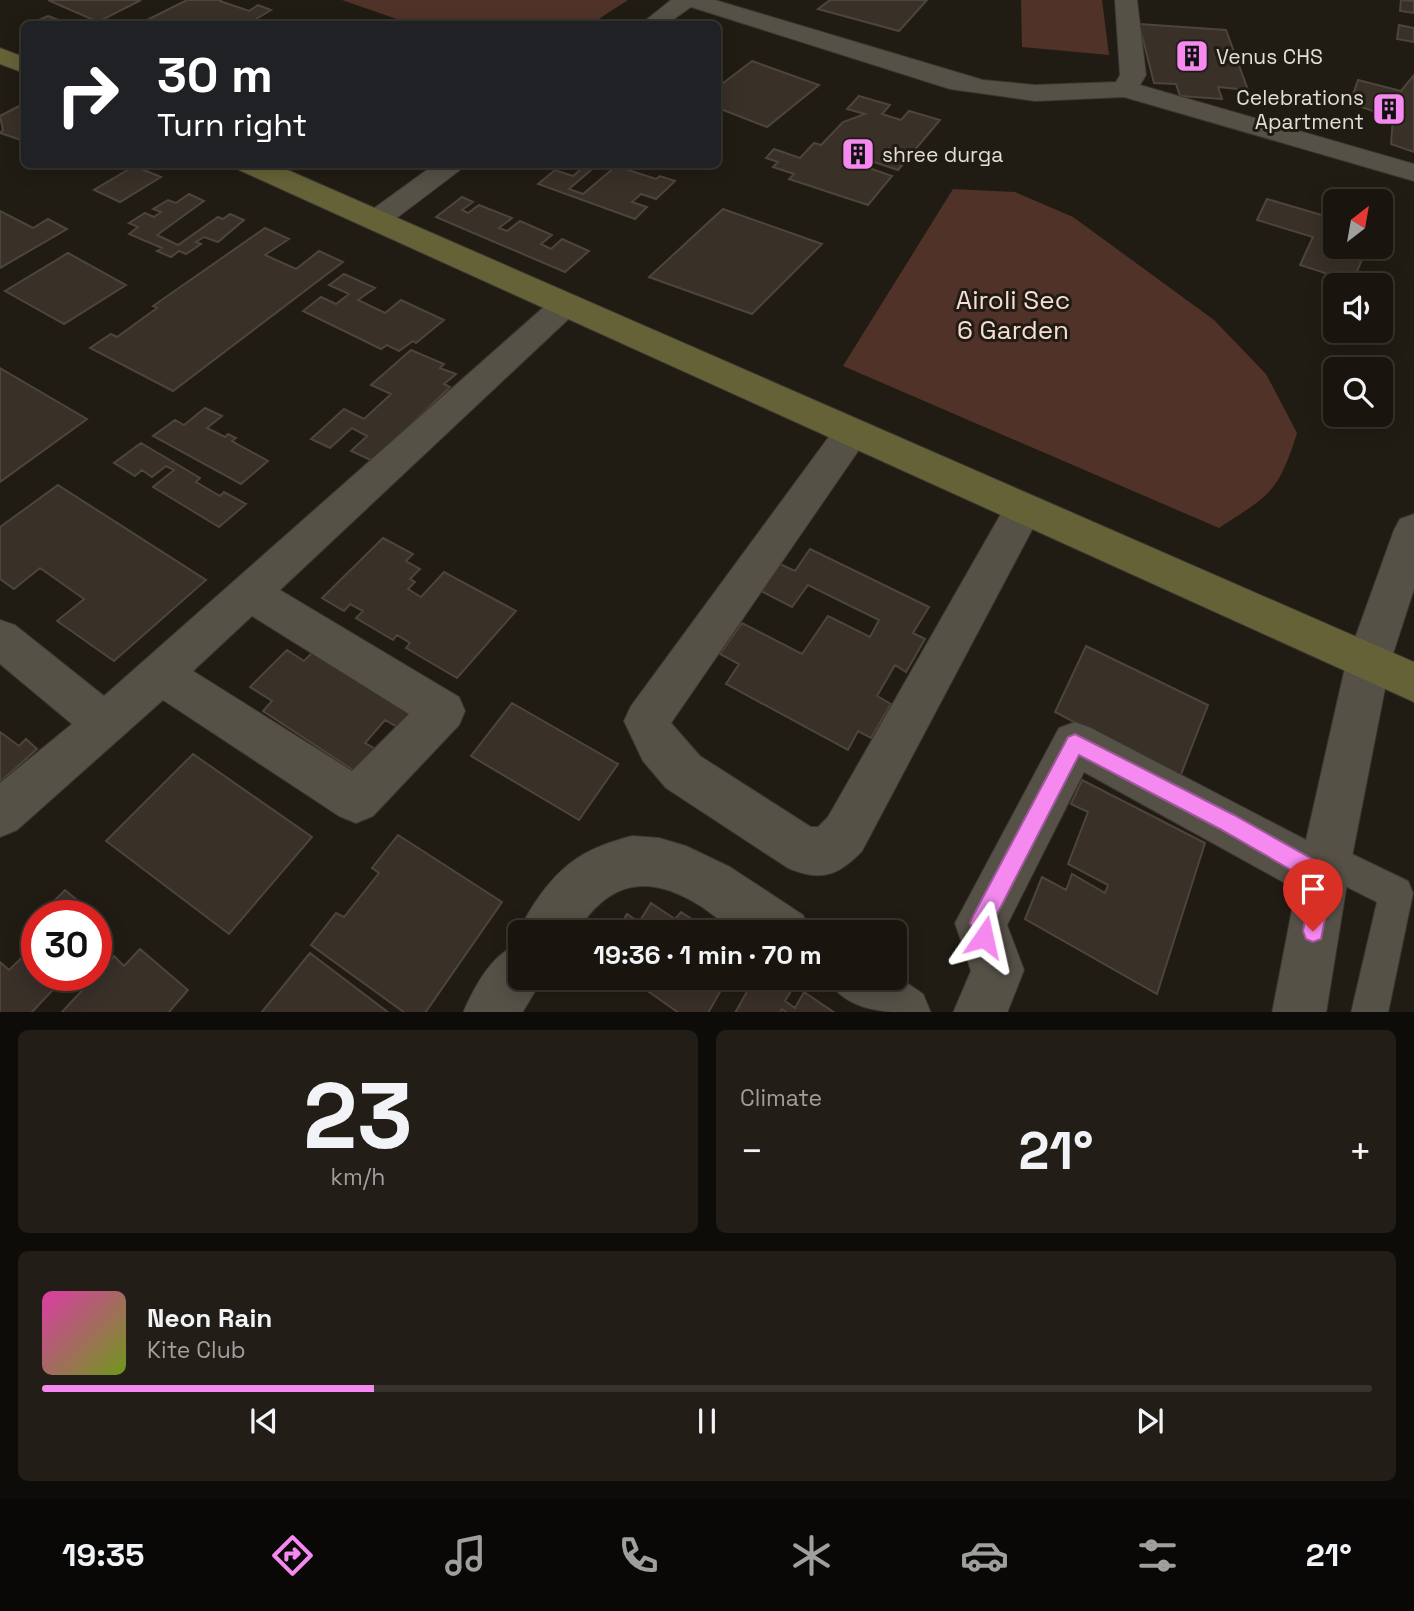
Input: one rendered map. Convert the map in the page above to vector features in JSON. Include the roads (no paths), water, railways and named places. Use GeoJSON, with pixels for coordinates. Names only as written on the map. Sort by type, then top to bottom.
{"type":"FeatureCollection","features":[{"type":"Feature","properties":{"kind":"street"},"geometry":{"type":"LineString","coordinates":[[657,21],[689,0],[983,88],[1035,93],[1125,89],[1414,173]]}},
{"type":"Feature","properties":{"kind":"street"},"geometry":{"type":"LineString","coordinates":[[1125,89],[1133,75],[1126,0]]}},
{"type":"Feature","properties":{"kind":"street"},"geometry":{"type":"LineString","coordinates":[[0,55],[21,65]]}},
{"type":"Feature","properties":{"kind":"street"},"geometry":{"type":"LineString","coordinates":[[258,168],[1414,683]]}},
{"type":"Feature","properties":{"kind":"street"},"geometry":{"type":"LineString","coordinates":[[376,220],[448,168]]}},
{"type":"Feature","properties":{"kind":"street"},"geometry":{"type":"LineString","coordinates":[[0,814],[105,724],[565,305]]}},
{"type":"Feature","properties":{"kind":"street"},"geometry":{"type":"LineString","coordinates":[[852,432],[647,721],[659,746],[683,772],[805,851],[828,851],[845,834],[1024,509]]}},
{"type":"Feature","properties":{"kind":"street"},"geometry":{"type":"LineString","coordinates":[[1299,1012],[1325,868],[1368,663],[1414,530]]}},
{"type":"Feature","properties":{"kind":"street"},"geometry":{"type":"LineString","coordinates":[[160,674],[356,800],[443,711],[297,624],[250,592]]}},
{"type":"Feature","properties":{"kind":"street"},"geometry":{"type":"LineString","coordinates":[[0,638],[105,724]]}},
{"type":"Feature","properties":{"kind":"street"},"geometry":{"type":"LineString","coordinates":[[980,1012],[998,970],[988,951],[981,923],[1075,743],[1227,822],[1325,868]]}},
{"type":"Feature","properties":{"kind":"street"},"geometry":{"type":"LineString","coordinates":[[555,920],[581,885],[621,860],[662,861],[712,883],[766,920]]}},
{"type":"Feature","properties":{"kind":"street"},"geometry":{"type":"LineString","coordinates":[[491,1012],[508,987]]}},
{"type":"Feature","properties":{"kind":"street"},"geometry":{"type":"LineString","coordinates":[[870,990],[903,1012]]}},
{"type":"Feature","properties":{"kind":"lane"},"geometry":{"type":"LineString","coordinates":[[1325,868],[1396,893],[1369,1012]]}},
{"type":"Feature","properties":{"kind":"place","name":"Venus CHS"},"geometry":{"type":"Point","coordinates":[1192,56]}},
{"type":"Feature","properties":{"kind":"place","name":"Celebrations Apartment"},"geometry":{"type":"Point","coordinates":[1389,109]}},
{"type":"Feature","properties":{"kind":"place","name":"shree durga"},"geometry":{"type":"Point","coordinates":[858,154]}},
{"type":"Feature","properties":{"kind":"park label","name":"Airoli Sec 6 Garden"},"geometry":{"type":"Point","coordinates":[1013,315]}}]}
